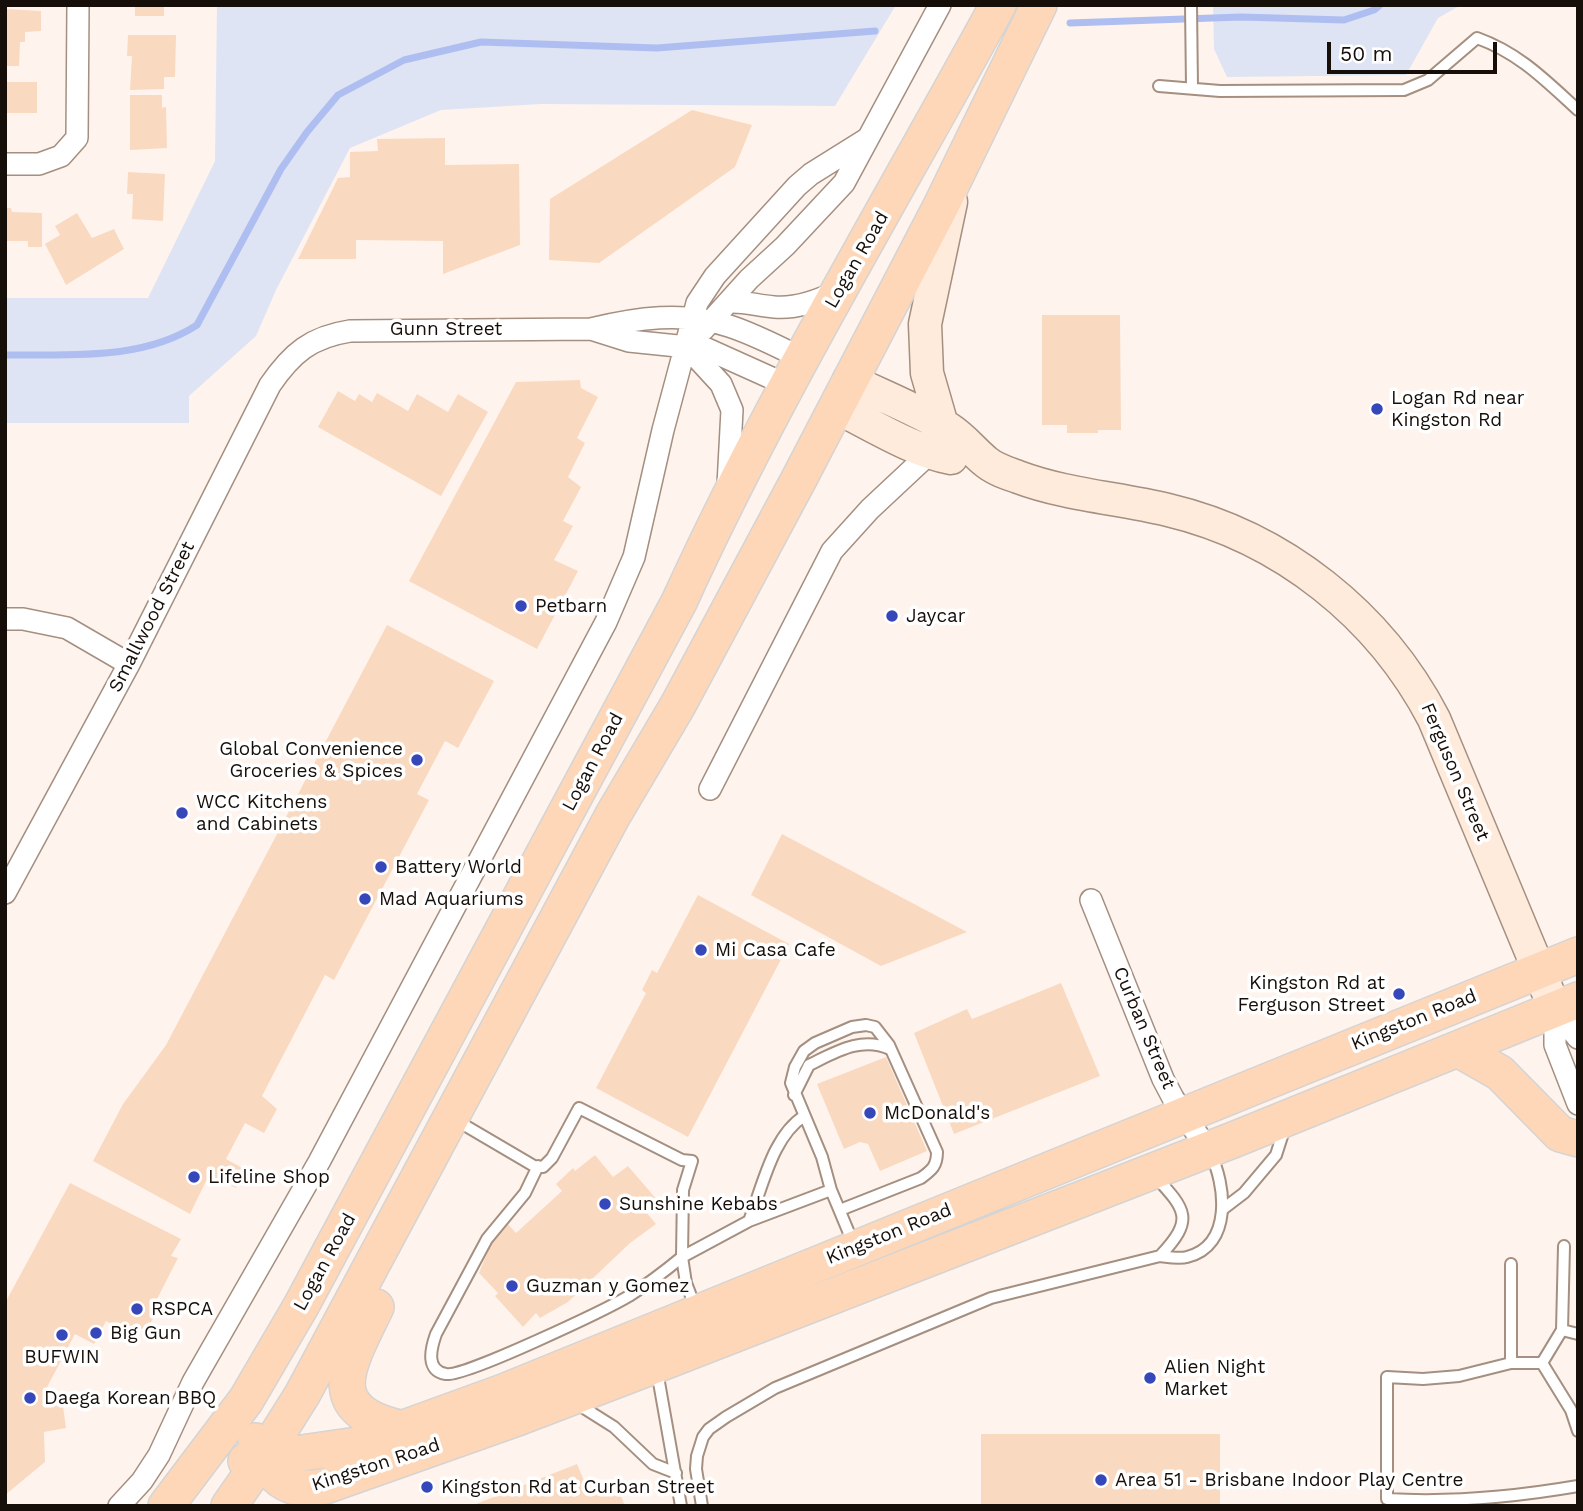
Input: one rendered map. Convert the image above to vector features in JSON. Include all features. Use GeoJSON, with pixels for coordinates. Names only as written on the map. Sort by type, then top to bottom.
{"type":"FeatureCollection","features":[{"type":"Feature","properties":{"kind":"main road","name":"Logan Road"},"geometry":{"type":"LineString","coordinates":[[174,1497],[246,1401],[302,1306],[679,602],[727,501],[838,291],[907,172],[998,5]]}},
{"type":"Feature","properties":{"kind":"main road"},"geometry":{"type":"LineString","coordinates":[[229,1506],[302,1395],[613,815],[678,705],[957,173],[1039,5]]}},
{"type":"Feature","properties":{"kind":"main road"},"geometry":{"type":"LineString","coordinates":[[795,372],[842,394]]}},
{"type":"Feature","properties":{"kind":"main road","name":"Kingston Road"},"geometry":{"type":"LineString","coordinates":[[1566,1005],[1151,1172],[652,1349],[501,1384],[404,1429],[341,1449],[263,1457],[275,1476],[284,1483],[296,1488],[316,1488],[501,1384],[568,1398],[652,1349],[698,1314],[1578,955]]}},
{"type":"Feature","properties":{"kind":"main road"},"geometry":{"type":"LineString","coordinates":[[1458,1049],[1500,1073],[1560,1134],[1578,1139]]}},
{"type":"Feature","properties":{"kind":"main road"},"geometry":{"type":"LineString","coordinates":[[390,1232],[385,1282],[354,1351],[347,1383],[351,1400],[360,1412],[376,1421],[404,1429]]}},
{"type":"Feature","properties":{"kind":"main road"},"geometry":{"type":"LineString","coordinates":[[334,1506],[388,1481],[480,1445],[501,1384]]}},
{"type":"Feature","properties":{"kind":"main road"},"geometry":{"type":"LineString","coordinates":[[246,1401],[253,1432],[263,1457]]}},
{"type":"Feature","properties":{"kind":"main road"},"geometry":{"type":"LineString","coordinates":[[174,1497],[228,1467],[263,1457]]}},
{"type":"Feature","properties":{"kind":"street"},"geometry":{"type":"LineString","coordinates":[[5,164],[39,163],[61,156],[77,138],[78,5]]}},
{"type":"Feature","properties":{"kind":"street"},"geometry":{"type":"LineString","coordinates":[[120,1506],[142,1482],[159,1455],[193,1382],[319,1162],[606,622],[634,557],[663,430],[686,346],[702,320],[730,302],[849,177],[940,5]]}},
{"type":"Feature","properties":{"kind":"street"},"geometry":{"type":"LineString","coordinates":[[702,320],[698,303],[709,284],[789,193],[811,174],[867,139]]}},
{"type":"Feature","properties":{"kind":"street"},"geometry":{"type":"LineString","coordinates":[[710,789],[832,551],[937,439],[927,373],[925,324],[957,173]]}},
{"type":"Feature","properties":{"kind":"street"},"geometry":{"type":"LineString","coordinates":[[730,302],[793,307],[838,291]]}},
{"type":"Feature","properties":{"kind":"street","name":"Gunn Street"},"geometry":{"type":"LineString","coordinates":[[304,346],[327,334],[350,331],[591,329],[639,319],[702,320],[737,329],[795,372]]}},
{"type":"Feature","properties":{"kind":"street","name":"Gunn Street"},"geometry":{"type":"LineString","coordinates":[[591,329],[629,341],[686,346],[795,372]]}},
{"type":"Feature","properties":{"kind":"street","name":"Smallwood Street"},"geometry":{"type":"LineString","coordinates":[[5,893],[129,664],[270,385],[284,364],[304,346]]}},
{"type":"Feature","properties":{"kind":"street"},"geometry":{"type":"LineString","coordinates":[[686,346],[721,384],[732,410],[727,501]]}},
{"type":"Feature","properties":{"kind":"street","name":"Ferguson Street"},"geometry":{"type":"LineString","coordinates":[[842,394],[937,439],[960,437],[987,463],[1021,478],[1053,488],[1168,510],[1226,528],[1295,564],[1350,607],[1401,666],[1420,693],[1434,719],[1538,971],[1566,1005]]}},
{"type":"Feature","properties":{"kind":"street"},"geometry":{"type":"LineString","coordinates":[[5,619],[23,619],[67,628],[129,664]]}},
{"type":"Feature","properties":{"kind":"street","name":"Curban Street"},"geometry":{"type":"LineString","coordinates":[[1091,900],[1159,1069],[1183,1114],[1208,1150]]}},
{"type":"Feature","properties":{"kind":"street"},"geometry":{"type":"LineString","coordinates":[[1566,1005],[1578,1038]]}},
{"type":"Feature","properties":{"kind":"street"},"geometry":{"type":"LineString","coordinates":[[1566,1005],[1555,1045],[1578,1104]]}},
{"type":"Feature","properties":{"kind":"lane"},"geometry":{"type":"LineString","coordinates":[[1191,7],[1192,88]]}},
{"type":"Feature","properties":{"kind":"lane"},"geometry":{"type":"LineString","coordinates":[[1159,86],[1220,91],[1404,90],[1428,80],[1477,38],[1506,49],[1519,58],[1578,110]]}},
{"type":"Feature","properties":{"kind":"lane"},"geometry":{"type":"LineString","coordinates":[[840,1210],[921,1178],[932,1170],[937,1162],[937,1152],[890,1049],[875,1027],[866,1025],[852,1027],[815,1043],[804,1051],[795,1067],[791,1083],[822,1157],[831,1190],[855,1248]]}},
{"type":"Feature","properties":{"kind":"lane"},"geometry":{"type":"LineString","coordinates":[[794,1095],[809,1065],[868,1042],[890,1049]]}},
{"type":"Feature","properties":{"kind":"lane"},"geometry":{"type":"LineString","coordinates":[[452,1117],[534,1166],[543,1167],[552,1158],[579,1108],[682,1160],[692,1161],[683,1190],[682,1257],[686,1283],[698,1314]]}},
{"type":"Feature","properties":{"kind":"lane"},"geometry":{"type":"LineString","coordinates":[[749,1221],[778,1145],[792,1124],[804,1116]]}},
{"type":"Feature","properties":{"kind":"lane"},"geometry":{"type":"LineString","coordinates":[[1223,1209],[1244,1194],[1276,1156],[1288,1118]]}},
{"type":"Feature","properties":{"kind":"lane"},"geometry":{"type":"LineString","coordinates":[[702,1506],[697,1456],[703,1437],[709,1429],[748,1403],[800,1376],[991,1298],[1160,1256],[1185,1258],[1200,1251],[1215,1235],[1223,1209],[1220,1182],[1208,1150]]}},
{"type":"Feature","properties":{"kind":"lane"},"geometry":{"type":"LineString","coordinates":[[538,1166],[525,1193],[487,1239],[430,1349],[432,1364],[440,1373],[501,1384],[682,1257],[749,1221],[831,1190]]}},
{"type":"Feature","properties":{"kind":"lane"},"geometry":{"type":"LineString","coordinates":[[1151,1172],[1170,1193],[1182,1217],[1181,1232],[1160,1256]]}},
{"type":"Feature","properties":{"kind":"lane"},"geometry":{"type":"LineString","coordinates":[[1542,1363],[1562,1330],[1564,1246]]}},
{"type":"Feature","properties":{"kind":"lane"},"geometry":{"type":"LineString","coordinates":[[1511,1264],[1511,1363]]}},
{"type":"Feature","properties":{"kind":"lane"},"geometry":{"type":"LineString","coordinates":[[1562,1330],[1578,1334]]}},
{"type":"Feature","properties":{"kind":"lane"},"geometry":{"type":"LineString","coordinates":[[652,1349],[681,1506]]}},
{"type":"Feature","properties":{"kind":"lane"},"geometry":{"type":"LineString","coordinates":[[1542,1363],[1511,1363],[1459,1376],[1423,1379],[1387,1377],[1387,1499],[1474,1500],[1578,1486]]}},
{"type":"Feature","properties":{"kind":"lane"},"geometry":{"type":"LineString","coordinates":[[1542,1363],[1571,1410],[1578,1431]]}},
{"type":"Feature","properties":{"kind":"lane"},"geometry":{"type":"LineString","coordinates":[[568,1398],[614,1427],[653,1464],[676,1473]]}},
{"type":"Feature","properties":{"kind":"shaded area"},"geometry":{"type":"Polygon","coordinates":[[[217,5],[896,5],[835,106],[541,104],[441,110],[350,148],[276,290],[256,336],[189,396],[189,423],[5,423],[5,298],[148,298],[215,161],[217,5]]]}},
{"type":"Feature","properties":{"kind":"shaded area"},"geometry":{"type":"Polygon","coordinates":[[[1213,5],[1461,5],[1438,18],[1406,75],[1227,77],[1214,49],[1213,5]]]}},
{"type":"Feature","properties":{"kind":"building"},"geometry":{"type":"Polygon","coordinates":[[[135,5],[164,5],[164,16],[135,16],[135,5]]]}},
{"type":"Feature","properties":{"kind":"building"},"geometry":{"type":"Polygon","coordinates":[[[5,9],[41,11],[41,31],[25,32],[25,42],[20,42],[19,66],[5,66],[5,9]]]}},
{"type":"Feature","properties":{"kind":"building"},"geometry":{"type":"Polygon","coordinates":[[[128,35],[176,35],[175,77],[164,77],[164,89],[130,90],[132,56],[127,56],[128,35]]]}},
{"type":"Feature","properties":{"kind":"building"},"geometry":{"type":"Polygon","coordinates":[[[5,82],[37,82],[37,113],[5,113],[5,82]]]}},
{"type":"Feature","properties":{"kind":"building"},"geometry":{"type":"Polygon","coordinates":[[[130,95],[162,95],[162,108],[166,107],[167,148],[130,150],[130,95]]]}},
{"type":"Feature","properties":{"kind":"building"},"geometry":{"type":"Polygon","coordinates":[[[692,110],[752,125],[735,167],[599,263],[549,260],[550,199],[692,110]]]}},
{"type":"Feature","properties":{"kind":"building"},"geometry":{"type":"Polygon","coordinates":[[[445,138],[445,165],[519,164],[520,245],[443,274],[443,241],[356,240],[356,259],[298,259],[338,178],[350,177],[350,152],[378,151],[377,139],[445,138]]]}},
{"type":"Feature","properties":{"kind":"building"},"geometry":{"type":"Polygon","coordinates":[[[128,172],[165,174],[163,221],[132,219],[133,194],[127,194],[128,172]]]}},
{"type":"Feature","properties":{"kind":"building"},"geometry":{"type":"Polygon","coordinates":[[[5,208],[11,208],[12,212],[42,213],[42,247],[28,247],[28,241],[5,241],[5,208]]]}},
{"type":"Feature","properties":{"kind":"building"},"geometry":{"type":"Polygon","coordinates":[[[77,213],[92,238],[114,229],[124,249],[66,285],[45,244],[60,235],[55,226],[77,213]]]}},
{"type":"Feature","properties":{"kind":"building"},"geometry":{"type":"Polygon","coordinates":[[[1042,315],[1120,315],[1121,430],[1067,433],[1067,425],[1042,425],[1042,315]]]}},
{"type":"Feature","properties":{"kind":"building"},"geometry":{"type":"Polygon","coordinates":[[[580,380],[581,388],[598,397],[577,438],[585,443],[568,477],[581,487],[563,521],[573,526],[554,560],[578,571],[537,649],[409,581],[516,382],[580,380]]]}},
{"type":"Feature","properties":{"kind":"building"},"geometry":{"type":"Polygon","coordinates":[[[338,391],[355,401],[359,394],[372,402],[377,393],[408,411],[417,394],[448,412],[458,394],[488,412],[441,496],[318,427],[338,391]]]}},
{"type":"Feature","properties":{"kind":"building"},"geometry":{"type":"Polygon","coordinates":[[[387,625],[494,681],[458,748],[445,741],[417,794],[429,800],[334,980],[325,975],[262,1096],[277,1109],[264,1133],[245,1123],[226,1159],[246,1170],[236,1188],[209,1175],[190,1214],[93,1161],[123,1104],[166,1045],[387,625]]]}},
{"type":"Feature","properties":{"kind":"building"},"geometry":{"type":"Polygon","coordinates":[[[782,834],[967,932],[881,966],[751,895],[782,834]]]}},
{"type":"Feature","properties":{"kind":"building"},"geometry":{"type":"Polygon","coordinates":[[[698,895],[789,944],[688,1137],[596,1088],[646,993],[642,990],[652,970],[657,973],[698,895]]]}},
{"type":"Feature","properties":{"kind":"building"},"geometry":{"type":"Polygon","coordinates":[[[1061,983],[1100,1076],[954,1134],[914,1033],[967,1009],[972,1019],[1061,983]]]}},
{"type":"Feature","properties":{"kind":"building","name":"McDonald's"},"geometry":{"type":"Polygon","coordinates":[[[886,1057],[927,1151],[880,1171],[868,1144],[860,1142],[844,1149],[817,1084],[886,1057]]]}},
{"type":"Feature","properties":{"kind":"building"},"geometry":{"type":"Polygon","coordinates":[[[595,1155],[613,1177],[628,1166],[658,1201],[646,1212],[656,1224],[630,1243],[568,1302],[540,1318],[536,1313],[523,1327],[495,1296],[498,1293],[479,1273],[495,1234],[506,1222],[516,1233],[562,1191],[556,1184],[573,1168],[575,1171],[595,1155]]]}},
{"type":"Feature","properties":{"kind":"building"},"geometry":{"type":"Polygon","coordinates":[[[70,1183],[181,1239],[171,1256],[178,1258],[155,1303],[161,1306],[148,1327],[128,1333],[106,1321],[94,1344],[75,1334],[45,1391],[62,1399],[66,1428],[44,1432],[45,1462],[5,1495],[5,1303],[70,1183]]]}},
{"type":"Feature","properties":{"kind":"building","name":"Area 51 - Brisbane Indoor Play Centre"},"geometry":{"type":"Polygon","coordinates":[[[981,1434],[1220,1434],[1220,1506],[981,1506],[981,1434]]]}},
{"type":"Feature","properties":{"kind":"building"},"geometry":{"type":"Polygon","coordinates":[[[577,1464],[588,1490],[615,1481],[625,1506],[471,1506],[577,1464]]]}},
{"type":"Feature","properties":{"kind":"waterway"},"geometry":{"type":"LineString","coordinates":[[1070,23],[1241,17],[1344,20],[1374,10],[1380,5]]}},
{"type":"Feature","properties":{"kind":"waterway"},"geometry":{"type":"LineString","coordinates":[[5,355],[79,355],[129,350],[176,337],[197,325],[281,169],[307,132],[338,95],[404,60],[481,42],[657,48],[875,31]]}},
{"type":"Feature","properties":{"kind":"place","name":"Logan Rd near Kingston Rd"},"geometry":{"type":"Point","coordinates":[1377,409]}},
{"type":"Feature","properties":{"kind":"place","name":"Petbarn"},"geometry":{"type":"Point","coordinates":[521,606]}},
{"type":"Feature","properties":{"kind":"place","name":"Jaycar"},"geometry":{"type":"Point","coordinates":[892,616]}},
{"type":"Feature","properties":{"kind":"place","name":"Global Convenience Groceries & Spices"},"geometry":{"type":"Point","coordinates":[417,760]}},
{"type":"Feature","properties":{"kind":"place","name":"WCC Kitchens and Cabinets"},"geometry":{"type":"Point","coordinates":[182,813]}},
{"type":"Feature","properties":{"kind":"place","name":"Battery World"},"geometry":{"type":"Point","coordinates":[381,867]}},
{"type":"Feature","properties":{"kind":"place","name":"Mad Aquariums"},"geometry":{"type":"Point","coordinates":[365,899]}},
{"type":"Feature","properties":{"kind":"place","name":"Mi Casa Cafe"},"geometry":{"type":"Point","coordinates":[701,950]}},
{"type":"Feature","properties":{"kind":"place","name":"Kingston Rd at Ferguson Street"},"geometry":{"type":"Point","coordinates":[1399,994]}},
{"type":"Feature","properties":{"kind":"place","name":"McDonald's"},"geometry":{"type":"Point","coordinates":[870,1113]}},
{"type":"Feature","properties":{"kind":"place","name":"Lifeline Shop"},"geometry":{"type":"Point","coordinates":[194,1177]}},
{"type":"Feature","properties":{"kind":"place","name":"Sunshine Kebabs"},"geometry":{"type":"Point","coordinates":[605,1204]}},
{"type":"Feature","properties":{"kind":"place","name":"Guzman y Gomez"},"geometry":{"type":"Point","coordinates":[512,1286]}},
{"type":"Feature","properties":{"kind":"place","name":"RSPCA"},"geometry":{"type":"Point","coordinates":[137,1309]}},
{"type":"Feature","properties":{"kind":"place","name":"Big Gun"},"geometry":{"type":"Point","coordinates":[96,1333]}},
{"type":"Feature","properties":{"kind":"place","name":"BUFWIN"},"geometry":{"type":"Point","coordinates":[62,1335]}},
{"type":"Feature","properties":{"kind":"place","name":"Alien Night Market"},"geometry":{"type":"Point","coordinates":[1150,1378]}},
{"type":"Feature","properties":{"kind":"place","name":"Daega Korean BBQ"},"geometry":{"type":"Point","coordinates":[30,1398]}},
{"type":"Feature","properties":{"kind":"place","name":"Area 51 - Brisbane Indoor Play Centre"},"geometry":{"type":"Point","coordinates":[1101,1480]}},
{"type":"Feature","properties":{"kind":"place","name":"Kingston Rd at Curban Street"},"geometry":{"type":"Point","coordinates":[427,1487]}}]}
